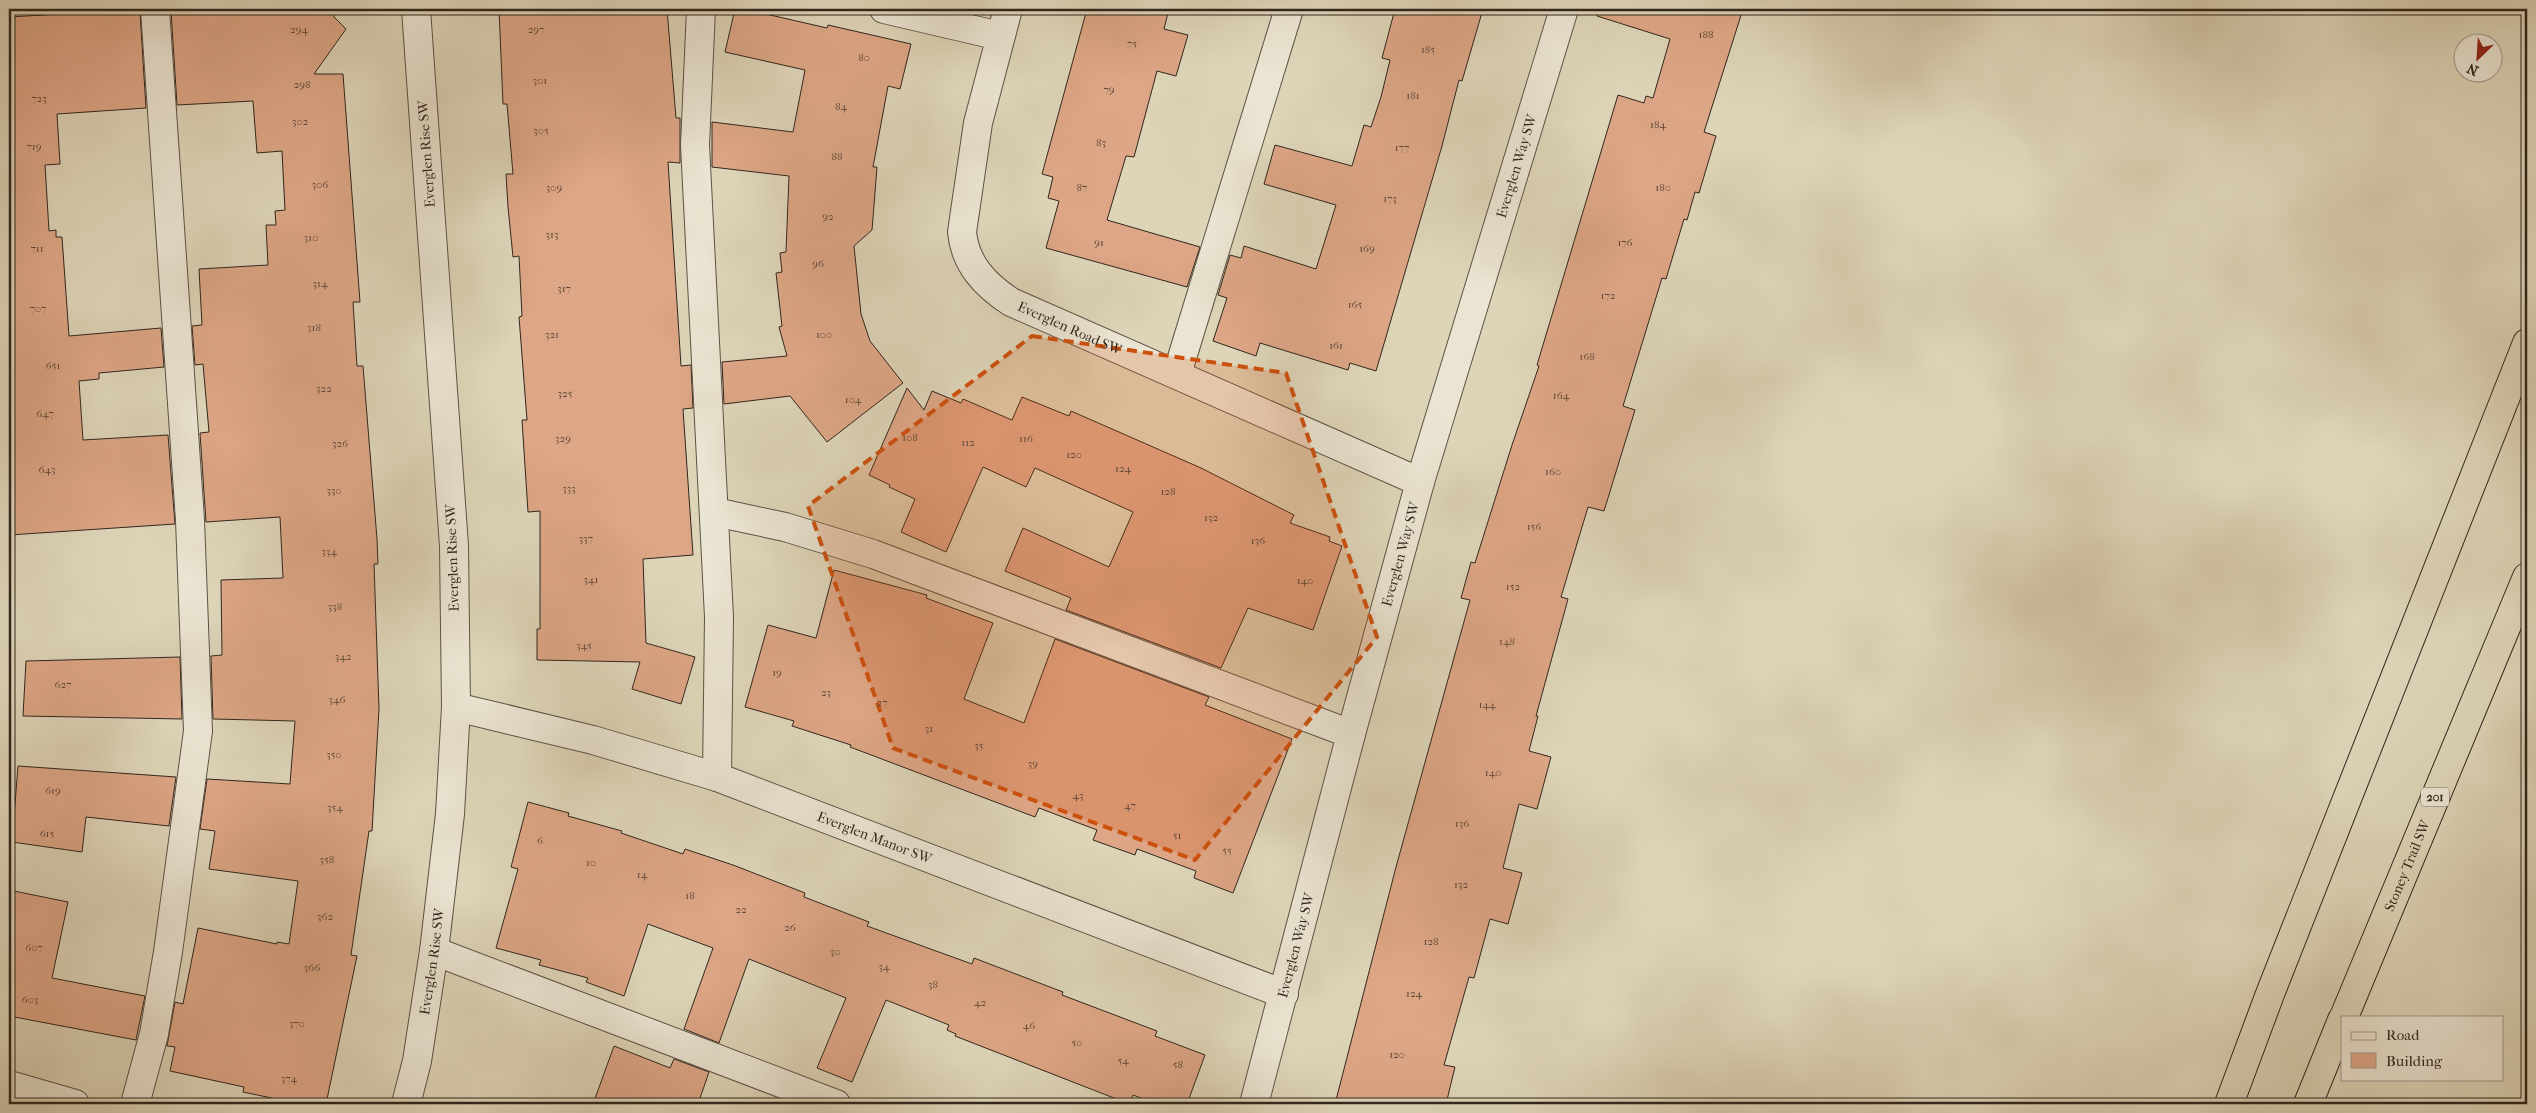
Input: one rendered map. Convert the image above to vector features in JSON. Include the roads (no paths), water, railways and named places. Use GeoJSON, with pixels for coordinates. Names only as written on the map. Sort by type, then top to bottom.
{"type":"FeatureCollection","features":[{"type":"Feature","properties":{"kind":"highway"},"geometry":{"type":"LineString","coordinates":[[2229,1104],[2277,976],[2527,343]]}},
{"type":"Feature","properties":{"kind":"highway","name":"Stoney Trail SW"},"geometry":{"type":"LineString","coordinates":[[2344,1016],[2527,576]]}},
{"type":"Feature","properties":{"kind":"highway"},"geometry":{"type":"LineString","coordinates":[[2308,1104],[2341,1022]]}},
{"type":"Feature","properties":{"kind":"street"},"geometry":{"type":"LineString","coordinates":[[135,1104],[154,1034],[168,952],[198,731],[190,520],[154,9]]}},
{"type":"Feature","properties":{"kind":"street","name":"Everglen Rise SW"},"geometry":{"type":"LineString","coordinates":[[406,1104],[417,1061],[434,951],[450,814],[456,707],[454,546],[416,9]]}},
{"type":"Feature","properties":{"kind":"street"},"geometry":{"type":"LineString","coordinates":[[701,9],[695,145],[719,616],[716,777]]}},
{"type":"Feature","properties":{"kind":"street"},"geometry":{"type":"LineString","coordinates":[[884,9],[1000,36]]}},
{"type":"Feature","properties":{"kind":"street","name":"Everglen Road SW"},"geometry":{"type":"LineString","coordinates":[[1008,9],[978,123],[962,232],[963,245],[979,275],[992,289],[1011,302],[1420,482]]}},
{"type":"Feature","properties":{"kind":"street"},"geometry":{"type":"LineString","coordinates":[[1177,374],[1289,9]]}},
{"type":"Feature","properties":{"kind":"street","name":"Everglen Way SW"},"geometry":{"type":"LineString","coordinates":[[1254,1104],[1351,734],[1420,482],[1564,9]]}},
{"type":"Feature","properties":{"kind":"street"},"geometry":{"type":"LineString","coordinates":[[715,512],[785,527],[873,554],[1351,734]]}},
{"type":"Feature","properties":{"kind":"street","name":"Everglen Manor SW"},"geometry":{"type":"LineString","coordinates":[[456,707],[593,740],[716,777],[1284,994]]}},
{"type":"Feature","properties":{"kind":"street"},"geometry":{"type":"LineString","coordinates":[[434,951],[836,1104]]}},
{"type":"Feature","properties":{"kind":"street"},"geometry":{"type":"LineString","coordinates":[[9,1086],[75,1104]]}}]}
